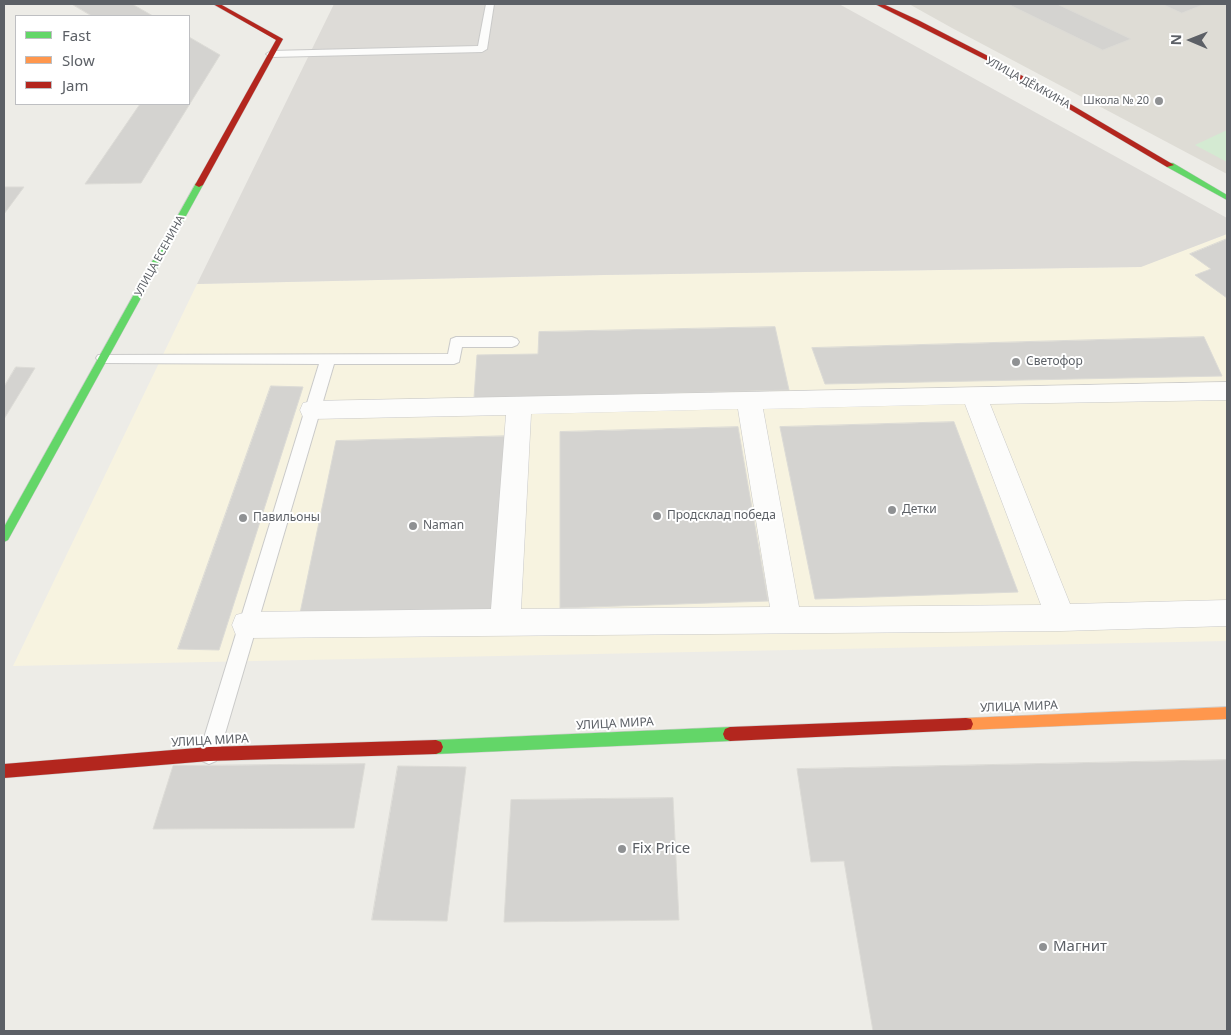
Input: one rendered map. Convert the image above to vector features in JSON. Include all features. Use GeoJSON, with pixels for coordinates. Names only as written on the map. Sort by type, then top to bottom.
{"type":"FeatureCollection","features":[{"type":"Feature","properties":{"kind":"street","name":"УЛИЦА ЕСЕНИНА"},"geometry":{"type":"LineString","coordinates":[[4,537],[280,39],[216,4]]}},
{"type":"Feature","properties":{"kind":"street","name":"УЛИЦА ДЁМКИНА"},"geometry":{"type":"LineString","coordinates":[[878,4],[915,20],[998,65],[1227,198]]}},
{"type":"Feature","properties":{"kind":"street"},"geometry":{"type":"LineString","coordinates":[[312,410],[1227,391]]}},
{"type":"Feature","properties":{"kind":"street"},"geometry":{"type":"LineString","coordinates":[[974,395],[1061,618]]}},
{"type":"Feature","properties":{"kind":"street"},"geometry":{"type":"LineString","coordinates":[[749,400],[787,621]]}},
{"type":"Feature","properties":{"kind":"street"},"geometry":{"type":"LineString","coordinates":[[505,623],[519,406]]}},
{"type":"Feature","properties":{"kind":"street"},"geometry":{"type":"LineString","coordinates":[[247,625],[1061,618],[1227,613]]}},
{"type":"Feature","properties":{"kind":"street","name":"УЛИЦА МИРА"},"geometry":{"type":"LineString","coordinates":[[4,771],[209,754],[382,749],[1227,713]]}},
{"type":"Feature","properties":{"kind":"lane"},"geometry":{"type":"LineString","coordinates":[[271,54],[482,50],[490,4]]}},
{"type":"Feature","properties":{"kind":"lane"},"geometry":{"type":"LineString","coordinates":[[103,358],[454,359],[456,342],[512,342]]}},
{"type":"Feature","properties":{"kind":"lane"},"geometry":{"type":"LineString","coordinates":[[209,754],[328,359]]}},
{"type":"Feature","properties":{"kind":"shaded area"},"geometry":{"type":"Polygon","coordinates":[[[334,4],[839,4],[1227,218],[1227,234],[1141,267],[604,275],[197,284],[334,4]]]}},
{"type":"Feature","properties":{"kind":"shaded area","name":"Школа № 20"},"geometry":{"type":"Polygon","coordinates":[[[909,4],[1227,4],[1227,174],[952,28],[909,4]]]}},
{"type":"Feature","properties":{"kind":"shaded area"},"geometry":{"type":"Polygon","coordinates":[[[1227,234],[1227,641],[13,666],[197,284],[604,275],[1140,267],[1227,234]]]}},
{"type":"Feature","properties":{"kind":"green space"},"geometry":{"type":"Polygon","coordinates":[[[1227,130],[1227,162],[1195,145],[1227,130]]]}},
{"type":"Feature","properties":{"kind":"building"},"geometry":{"type":"Polygon","coordinates":[[[72,4],[132,4],[151,15],[90,15],[72,4]]]}},
{"type":"Feature","properties":{"kind":"building"},"geometry":{"type":"Polygon","coordinates":[[[1008,4],[1057,4],[1131,39],[1103,50],[1008,4]]]}},
{"type":"Feature","properties":{"kind":"building"},"geometry":{"type":"Polygon","coordinates":[[[1162,4],[1205,4],[1182,13],[1162,4]]]}},
{"type":"Feature","properties":{"kind":"building"},"geometry":{"type":"Polygon","coordinates":[[[190,38],[220,55],[190,104],[190,38]]]}},
{"type":"Feature","properties":{"kind":"building"},"geometry":{"type":"Polygon","coordinates":[[[139,105],[189,105],[141,183],[85,184],[139,105]]]}},
{"type":"Feature","properties":{"kind":"building"},"geometry":{"type":"Polygon","coordinates":[[[4,187],[24,187],[4,214],[4,187]]]}},
{"type":"Feature","properties":{"kind":"building"},"geometry":{"type":"Polygon","coordinates":[[[1227,239],[1227,298],[1195,275],[1211,269],[1190,254],[1227,239]]]}},
{"type":"Feature","properties":{"kind":"building"},"geometry":{"type":"Polygon","coordinates":[[[775,327],[789,390],[474,398],[477,355],[538,354],[539,332],[775,327]]]}},
{"type":"Feature","properties":{"kind":"building","name":"Светофор"},"geometry":{"type":"Polygon","coordinates":[[[1204,337],[1222,376],[825,384],[812,348],[1204,337]]]}},
{"type":"Feature","properties":{"kind":"building"},"geometry":{"type":"Polygon","coordinates":[[[16,367],[35,368],[4,419],[4,387],[16,367]]]}},
{"type":"Feature","properties":{"kind":"building","name":"Павильоны"},"geometry":{"type":"Polygon","coordinates":[[[271,386],[303,387],[219,650],[178,649],[271,386]]]}},
{"type":"Feature","properties":{"kind":"building","name":"Детки"},"geometry":{"type":"Polygon","coordinates":[[[954,422],[1018,592],[815,599],[780,427],[954,422]]]}},
{"type":"Feature","properties":{"kind":"building","name":"Продсклад победа"},"geometry":{"type":"Polygon","coordinates":[[[738,427],[768,601],[560,608],[560,432],[738,427]]]}},
{"type":"Feature","properties":{"kind":"building","name":"Naman"},"geometry":{"type":"Polygon","coordinates":[[[512,436],[504,610],[299,618],[336,441],[512,436]]]}},
{"type":"Feature","properties":{"kind":"building","name":"Магнит"},"geometry":{"type":"Polygon","coordinates":[[[1227,760],[1227,1031],[873,1031],[844,861],[811,862],[797,769],[1227,760]]]}},
{"type":"Feature","properties":{"kind":"building"},"geometry":{"type":"Polygon","coordinates":[[[365,764],[354,828],[153,829],[173,766],[365,764]]]}},
{"type":"Feature","properties":{"kind":"building"},"geometry":{"type":"Polygon","coordinates":[[[398,766],[466,767],[447,921],[372,920],[398,766]]]}},
{"type":"Feature","properties":{"kind":"building"},"geometry":{"type":"Polygon","coordinates":[[[673,798],[679,920],[504,922],[511,800],[673,798]]]}},
{"type":"Feature","properties":{"kind":"traffic: fast"},"geometry":{"type":"LineString","coordinates":[[1170,165],[1227,198]]}},
{"type":"Feature","properties":{"kind":"traffic: fast"},"geometry":{"type":"LineString","coordinates":[[4,537],[199,185]]}},
{"type":"Feature","properties":{"kind":"traffic: fast"},"geometry":{"type":"LineString","coordinates":[[436,747],[730,734]]}},
{"type":"Feature","properties":{"kind":"traffic: slow"},"geometry":{"type":"LineString","coordinates":[[966,724],[1227,713]]}},
{"type":"Feature","properties":{"kind":"traffic: jam"},"geometry":{"type":"LineString","coordinates":[[199,185],[280,39],[216,4]]}},
{"type":"Feature","properties":{"kind":"traffic: jam"},"geometry":{"type":"LineString","coordinates":[[878,4],[916,21],[990,60],[1170,165]]}},
{"type":"Feature","properties":{"kind":"traffic: jam"},"geometry":{"type":"LineString","coordinates":[[730,734],[966,724]]}},
{"type":"Feature","properties":{"kind":"traffic: jam"},"geometry":{"type":"LineString","coordinates":[[4,771],[209,754],[436,747]]}},
{"type":"Feature","properties":{"kind":"place","name":"Школа № 20"},"geometry":{"type":"Point","coordinates":[1159,101]}},
{"type":"Feature","properties":{"kind":"place","name":"Светофор"},"geometry":{"type":"Point","coordinates":[1016,362]}},
{"type":"Feature","properties":{"kind":"place","name":"Детки"},"geometry":{"type":"Point","coordinates":[892,510]}},
{"type":"Feature","properties":{"kind":"place","name":"Продсклад победа"},"geometry":{"type":"Point","coordinates":[657,516]}},
{"type":"Feature","properties":{"kind":"place","name":"Павильоны"},"geometry":{"type":"Point","coordinates":[243,518]}},
{"type":"Feature","properties":{"kind":"place","name":"Naman"},"geometry":{"type":"Point","coordinates":[413,526]}},
{"type":"Feature","properties":{"kind":"place","name":"Fix Price"},"geometry":{"type":"Point","coordinates":[622,849]}},
{"type":"Feature","properties":{"kind":"place","name":"Магнит"},"geometry":{"type":"Point","coordinates":[1043,947]}}]}
